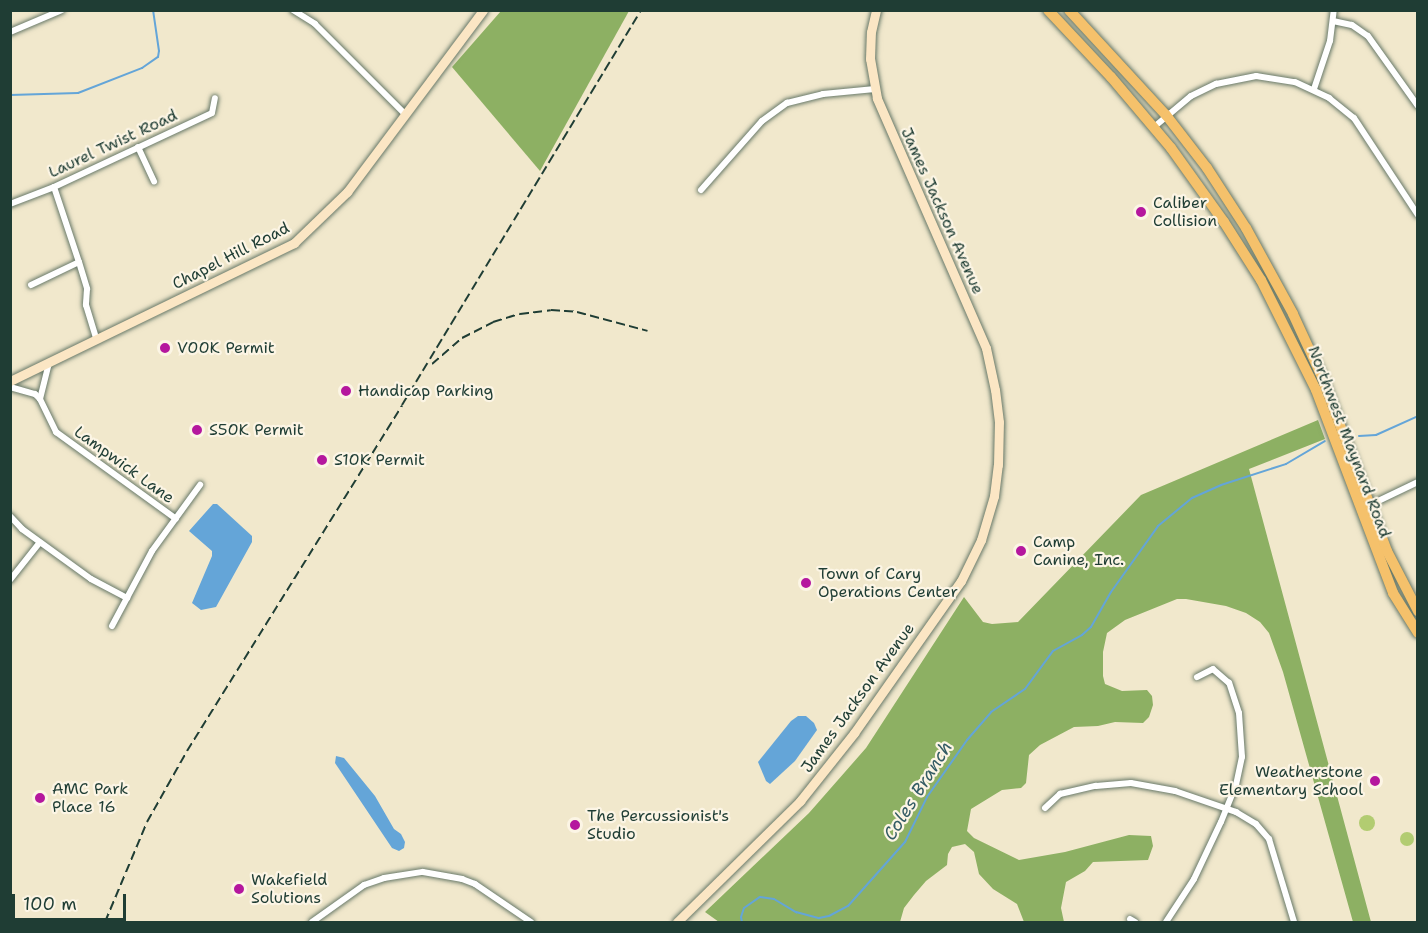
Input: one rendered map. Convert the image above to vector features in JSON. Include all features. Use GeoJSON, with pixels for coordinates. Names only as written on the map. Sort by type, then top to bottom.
{"type":"FeatureCollection","features":[{"type":"Feature","properties":{"kind":"main road","name":"Northwest Maynard Road"},"geometry":{"type":"LineString","coordinates":[[1048,10],[1155,127],[1224,222],[1274,303],[1316,390],[1383,571],[1393,593],[1418,633]]}},
{"type":"Feature","properties":{"kind":"main road","name":"Northwest Maynard Road"},"geometry":{"type":"LineString","coordinates":[[1070,10],[1166,115],[1228,200],[1271,272],[1322,377],[1398,577],[1418,611]]}},
{"type":"Feature","properties":{"kind":"street"},"geometry":{"type":"LineString","coordinates":[[10,32],[62,10]]}},
{"type":"Feature","properties":{"kind":"street"},"geometry":{"type":"LineString","coordinates":[[293,10],[315,24],[405,114]]}},
{"type":"Feature","properties":{"kind":"street","name":"Chapel Hill Road"},"geometry":{"type":"LineString","coordinates":[[10,381],[294,243],[348,192],[483,10]]}},
{"type":"Feature","properties":{"kind":"street","name":"James Jackson Avenue"},"geometry":{"type":"LineString","coordinates":[[677,922],[800,801],[854,733],[961,581],[981,540],[994,496],[998,465],[999,422],[996,390],[986,348],[874,89],[869,45],[876,10]]}},
{"type":"Feature","properties":{"kind":"street"},"geometry":{"type":"LineString","coordinates":[[1314,89],[1326,55],[1334,10]]}},
{"type":"Feature","properties":{"kind":"street"},"geometry":{"type":"LineString","coordinates":[[1333,21],[1352,25],[1368,36],[1418,106]]}},
{"type":"Feature","properties":{"kind":"street"},"geometry":{"type":"LineString","coordinates":[[1155,127],[1166,115],[1197,92],[1243,77],[1274,77],[1314,89],[1354,118],[1418,215]]}},
{"type":"Feature","properties":{"kind":"street"},"geometry":{"type":"LineString","coordinates":[[701,190],[762,121],[787,103],[823,94],[874,89]]}},
{"type":"Feature","properties":{"kind":"street","name":"Laurel Twist Road"},"geometry":{"type":"LineString","coordinates":[[10,204],[54,187],[213,113],[215,98]]}},
{"type":"Feature","properties":{"kind":"street"},"geometry":{"type":"LineString","coordinates":[[138,147],[153,182]]}},
{"type":"Feature","properties":{"kind":"street"},"geometry":{"type":"LineString","coordinates":[[54,187],[87,289],[86,305],[96,338]]}},
{"type":"Feature","properties":{"kind":"street"},"geometry":{"type":"LineString","coordinates":[[31,285],[79,262]]}},
{"type":"Feature","properties":{"kind":"street"},"geometry":{"type":"LineString","coordinates":[[10,387],[23,389],[40,399],[50,360]]}},
{"type":"Feature","properties":{"kind":"street","name":"Lampwick Lane"},"geometry":{"type":"LineString","coordinates":[[40,399],[56,432],[176,519]]}},
{"type":"Feature","properties":{"kind":"street"},"geometry":{"type":"LineString","coordinates":[[1370,505],[1418,482]]}},
{"type":"Feature","properties":{"kind":"street"},"geometry":{"type":"LineString","coordinates":[[112,626],[152,551],[200,485]]}},
{"type":"Feature","properties":{"kind":"street"},"geometry":{"type":"LineString","coordinates":[[10,516],[40,542],[91,579],[127,598]]}},
{"type":"Feature","properties":{"kind":"street"},"geometry":{"type":"LineString","coordinates":[[10,580],[40,542]]}},
{"type":"Feature","properties":{"kind":"street"},"geometry":{"type":"LineString","coordinates":[[1166,922],[1194,879],[1227,809],[1236,785],[1242,757],[1239,713],[1229,683],[1213,669],[1197,677]]}},
{"type":"Feature","properties":{"kind":"street"},"geometry":{"type":"LineString","coordinates":[[1045,808],[1060,794],[1096,786],[1131,783],[1160,786],[1249,819],[1269,839],[1294,922]]}},
{"type":"Feature","properties":{"kind":"street"},"geometry":{"type":"LineString","coordinates":[[312,922],[364,885],[384,878],[423,872],[462,879],[475,884],[531,922]]}},
{"type":"Feature","properties":{"kind":"green space"},"geometry":{"type":"Polygon","coordinates":[[[501,11],[629,11],[540,171],[452,67],[501,11]]]}},
{"type":"Feature","properties":{"kind":"green space"},"geometry":{"type":"Polygon","coordinates":[[[1318,420],[1325,439],[1249,469],[1371,922],[1353,922],[1283,672],[1269,633],[1260,622],[1246,613],[1226,606],[1186,599],[1177,599],[1125,620],[1107,633],[1103,652],[1105,684],[1122,691],[1147,690],[1152,696],[1153,705],[1149,717],[1143,723],[1115,722],[1098,726],[1074,727],[1040,745],[1029,755],[1026,783],[1021,788],[1002,790],[971,809],[967,831],[974,838],[1019,860],[1065,852],[1129,835],[1151,836],[1153,846],[1148,860],[1093,862],[1085,871],[1066,882],[1061,908],[1064,922],[1024,922],[1017,904],[993,889],[979,874],[974,852],[965,844],[952,847],[948,854],[947,865],[926,881],[914,895],[904,908],[900,922],[719,922],[705,912],[809,813],[866,748],[964,597],[983,622],[992,624],[1018,622],[1141,495],[1318,420]]]}},
{"type":"Feature","properties":{"kind":"green space"},"geometry":{"type":"Polygon","coordinates":[[[1367,815],[1373,817],[1375,823],[1373,829],[1367,831],[1361,829],[1359,823],[1361,817],[1367,815]]]}},
{"type":"Feature","properties":{"kind":"green space"},"geometry":{"type":"Polygon","coordinates":[[[1404,832],[1410,832],[1414,839],[1410,846],[1404,846],[1400,842],[1400,836],[1404,832]]]}},
{"type":"Feature","properties":{"kind":"water"},"geometry":{"type":"Polygon","coordinates":[[[213,504],[217,504],[252,536],[252,542],[216,607],[201,610],[192,603],[212,551],[189,531],[213,504]]]}},
{"type":"Feature","properties":{"kind":"water"},"geometry":{"type":"Polygon","coordinates":[[[798,716],[806,716],[814,723],[817,730],[795,761],[770,784],[766,781],[758,762],[791,721],[798,716]]]}},
{"type":"Feature","properties":{"kind":"water"},"geometry":{"type":"Polygon","coordinates":[[[336,756],[344,758],[375,796],[394,829],[401,834],[405,842],[404,848],[399,851],[392,848],[335,763],[336,756]]]}},
{"type":"Feature","properties":{"kind":"waterway"},"geometry":{"type":"LineString","coordinates":[[10,95],[78,93],[142,68],[158,57],[153,10]]}},
{"type":"Feature","properties":{"kind":"waterway","name":"Coles Branch"},"geometry":{"type":"LineString","coordinates":[[1359,436],[1376,435],[1418,416]]}},
{"type":"Feature","properties":{"kind":"waterway","name":"Coles Branch"},"geometry":{"type":"LineString","coordinates":[[742,922],[744,908],[760,897],[774,899],[796,912],[819,918],[829,916],[848,906],[905,842],[927,797],[967,740],[991,712],[1025,689],[1053,651],[1082,635],[1091,627],[1111,592],[1158,526],[1192,498],[1221,485],[1286,464],[1325,441]]}},
{"type":"Feature","properties":{"kind":"railway"},"geometry":{"type":"LineString","coordinates":[[105,922],[147,822],[187,751],[402,405],[641,10]]}},
{"type":"Feature","properties":{"kind":"railway"},"geometry":{"type":"LineString","coordinates":[[432,364],[462,338],[493,322],[520,314],[551,310],[577,312],[648,331]]}},
{"type":"Feature","properties":{"kind":"place","name":"Caliber Collision"},"geometry":{"type":"Point","coordinates":[1141,212]}},
{"type":"Feature","properties":{"kind":"place","name":"V00K Permit"},"geometry":{"type":"Point","coordinates":[165,348]}},
{"type":"Feature","properties":{"kind":"place","name":"Handicap Parking"},"geometry":{"type":"Point","coordinates":[346,391]}},
{"type":"Feature","properties":{"kind":"place","name":"S50K Permit"},"geometry":{"type":"Point","coordinates":[197,430]}},
{"type":"Feature","properties":{"kind":"place","name":"S10K Permit"},"geometry":{"type":"Point","coordinates":[322,460]}},
{"type":"Feature","properties":{"kind":"place","name":"Camp Canine, Inc."},"geometry":{"type":"Point","coordinates":[1021,551]}},
{"type":"Feature","properties":{"kind":"place","name":"Town of Cary Operations Center"},"geometry":{"type":"Point","coordinates":[806,583]}},
{"type":"Feature","properties":{"kind":"place","name":"Weatherstone Elementary School"},"geometry":{"type":"Point","coordinates":[1375,781]}},
{"type":"Feature","properties":{"kind":"place","name":"AMC Park Place 16"},"geometry":{"type":"Point","coordinates":[40,798]}},
{"type":"Feature","properties":{"kind":"place","name":"The Percussionist's Studio"},"geometry":{"type":"Point","coordinates":[575,825]}},
{"type":"Feature","properties":{"kind":"place","name":"Wakefield Solutions"},"geometry":{"type":"Point","coordinates":[239,889]}}]}
